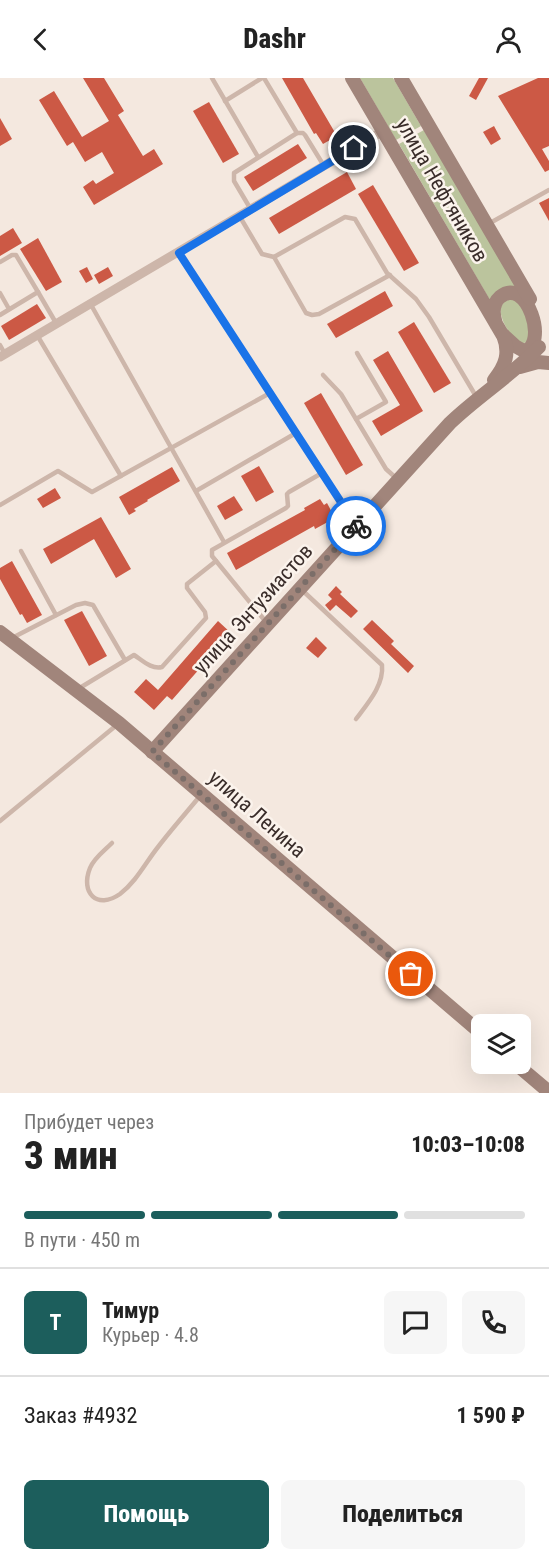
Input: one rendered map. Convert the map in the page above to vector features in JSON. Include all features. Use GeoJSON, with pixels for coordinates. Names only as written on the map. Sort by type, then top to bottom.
{"type":"FeatureCollection","features":[{"type":"Feature","properties":{"kind":"main road","name":"улица Нефтяников"},"geometry":{"type":"LineString","coordinates":[[352,78],[499,329],[516,346],[532,350],[549,361]]}},
{"type":"Feature","properties":{"kind":"main road","name":"улица Нефтяников"},"geometry":{"type":"LineString","coordinates":[[401,78],[549,332]]}},
{"type":"Feature","properties":{"kind":"main road"},"geometry":{"type":"LineString","coordinates":[[499,329],[494,311],[496,302],[503,296],[511,293],[520,294],[532,303]]}},
{"type":"Feature","properties":{"kind":"main road","name":"улица Нефтяников"},"geometry":{"type":"LineString","coordinates":[[532,350],[545,336],[540,317]]}},
{"type":"Feature","properties":{"kind":"main road","name":"улица Энтузиастов"},"geometry":{"type":"LineString","coordinates":[[481,395],[502,371],[506,361],[506,344],[499,329]]}},
{"type":"Feature","properties":{"kind":"main road","name":"улица Энтузиастов"},"geometry":{"type":"LineString","coordinates":[[152,752],[450,423],[481,395],[518,367],[532,350]]}},
{"type":"Feature","properties":{"kind":"main road"},"geometry":{"type":"LineString","coordinates":[[518,367],[549,361]]}},
{"type":"Feature","properties":{"kind":"main road","name":"улица Ленина"},"geometry":{"type":"LineString","coordinates":[[5,636],[119,723],[471,1025]]}},
{"type":"Feature","properties":{"kind":"main road"},"geometry":{"type":"LineString","coordinates":[[528,1074],[549,1092]]}},
{"type":"Feature","properties":{"kind":"street"},"geometry":{"type":"LineString","coordinates":[[3,355],[383,131]]}},
{"type":"Feature","properties":{"kind":"lane"},"geometry":{"type":"LineString","coordinates":[[212,78],[258,157]]}},
{"type":"Feature","properties":{"kind":"lane"},"geometry":{"type":"LineString","coordinates":[[225,101],[263,78],[297,133]]}},
{"type":"Feature","properties":{"kind":"lane"},"geometry":{"type":"LineString","coordinates":[[252,210],[233,177],[237,170],[297,133],[305,135],[324,166]]}},
{"type":"Feature","properties":{"kind":"lane"},"geometry":{"type":"LineString","coordinates":[[487,224],[549,190]]}},
{"type":"Feature","properties":{"kind":"lane"},"geometry":{"type":"LineString","coordinates":[[240,217],[262,254],[274,257],[345,217],[355,219],[390,275],[416,299],[481,395]]}},
{"type":"Feature","properties":{"kind":"lane"},"geometry":{"type":"LineString","coordinates":[[179,253],[350,516],[358,524]]}},
{"type":"Feature","properties":{"kind":"lane"},"geometry":{"type":"LineString","coordinates":[[0,262],[12,255],[17,256],[56,323]]}},
{"type":"Feature","properties":{"kind":"lane"},"geometry":{"type":"LineString","coordinates":[[274,257],[306,313],[312,315],[319,314],[390,275]]}},
{"type":"Feature","properties":{"kind":"lane"},"geometry":{"type":"LineString","coordinates":[[0,315],[38,292]]}},
{"type":"Feature","properties":{"kind":"lane"},"geometry":{"type":"LineString","coordinates":[[0,293],[9,309]]}},
{"type":"Feature","properties":{"kind":"lane"},"geometry":{"type":"LineString","coordinates":[[90,303],[224,542]]}},
{"type":"Feature","properties":{"kind":"lane"},"geometry":{"type":"LineString","coordinates":[[37,335],[121,476]]}},
{"type":"Feature","properties":{"kind":"lane"},"geometry":{"type":"LineString","coordinates":[[0,345],[3,355]]}},
{"type":"Feature","properties":{"kind":"lane"},"geometry":{"type":"LineString","coordinates":[[356,419],[386,402],[357,353]]}},
{"type":"Feature","properties":{"kind":"lane"},"geometry":{"type":"LineString","coordinates":[[322,375],[341,393],[386,469],[398,480]]}},
{"type":"Feature","properties":{"kind":"lane"},"geometry":{"type":"LineString","coordinates":[[0,505],[58,471],[92,492],[270,393]]}},
{"type":"Feature","properties":{"kind":"lane"},"geometry":{"type":"LineString","coordinates":[[196,491],[296,433]]}},
{"type":"Feature","properties":{"kind":"lane"},"geometry":{"type":"LineString","coordinates":[[268,624],[212,556],[212,550],[286,508],[289,492],[322,473]]}},
{"type":"Feature","properties":{"kind":"lane"},"geometry":{"type":"LineString","coordinates":[[21,550],[56,615]]}},
{"type":"Feature","properties":{"kind":"lane"},"geometry":{"type":"LineString","coordinates":[[77,690],[134,655],[152,667],[158,669],[162,667],[206,618],[205,612],[187,588],[187,584],[216,561]]}},
{"type":"Feature","properties":{"kind":"lane"},"geometry":{"type":"LineString","coordinates":[[300,589],[382,665],[382,674],[376,690],[356,718]]}},
{"type":"Feature","properties":{"kind":"lane"},"geometry":{"type":"LineString","coordinates":[[5,636],[56,615],[76,604],[85,603],[93,605],[126,660]]}},
{"type":"Feature","properties":{"kind":"lane"},"geometry":{"type":"LineString","coordinates":[[0,821],[119,723]]}},
{"type":"Feature","properties":{"kind":"lane"},"geometry":{"type":"LineString","coordinates":[[112,843],[94,861],[86,882],[86,889],[90,894],[100,899],[114,897],[130,884],[201,794]]}},
{"type":"Feature","properties":{"kind":"green space"},"geometry":{"type":"Polygon","coordinates":[[[360,78],[393,78],[421,126],[396,140],[360,78]]]}},
{"type":"Feature","properties":{"kind":"green space"},"geometry":{"type":"Polygon","coordinates":[[[424,130],[517,288],[491,302],[399,144],[424,130]]]}},
{"type":"Feature","properties":{"kind":"green space"},"geometry":{"type":"Polygon","coordinates":[[[518,297],[539,339],[520,344],[506,327],[500,307],[505,301],[518,297]]]}},
{"type":"Feature","properties":{"kind":"building"},"geometry":{"type":"Polygon","coordinates":[[[83,78],[104,78],[124,111],[118,115],[143,156],[154,149],[163,164],[94,205],[83,187],[93,180],[96,184],[114,173],[102,152],[85,162],[73,142],[67,146],[39,100],[54,91],[82,137],[109,121],[83,78]]]}},
{"type":"Feature","properties":{"kind":"building"},"geometry":{"type":"Polygon","coordinates":[[[282,78],[303,78],[337,136],[323,144],[316,133],[314,134],[282,78]]]}},
{"type":"Feature","properties":{"kind":"building"},"geometry":{"type":"Polygon","coordinates":[[[479,78],[488,78],[476,100],[469,96],[479,78]]]}},
{"type":"Feature","properties":{"kind":"building"},"geometry":{"type":"Polygon","coordinates":[[[538,78],[549,78],[549,146],[542,149],[549,161],[549,170],[545,172],[498,96],[538,78]]]}},
{"type":"Feature","properties":{"kind":"building"},"geometry":{"type":"Polygon","coordinates":[[[209,102],[239,154],[223,163],[193,111],[209,102]]]}},
{"type":"Feature","properties":{"kind":"building"},"geometry":{"type":"Polygon","coordinates":[[[0,118],[12,139],[0,146],[0,118]]]}},
{"type":"Feature","properties":{"kind":"building"},"geometry":{"type":"Polygon","coordinates":[[[494,126],[501,139],[491,145],[483,132],[494,126]]]}},
{"type":"Feature","properties":{"kind":"building"},"geometry":{"type":"Polygon","coordinates":[[[298,144],[307,158],[253,191],[244,177],[298,144]]]}},
{"type":"Feature","properties":{"kind":"building"},"geometry":{"type":"Polygon","coordinates":[[[347,172],[356,189],[279,234],[269,218],[347,172]]]}},
{"type":"Feature","properties":{"kind":"building"},"geometry":{"type":"Polygon","coordinates":[[[373,185],[419,263],[404,271],[358,194],[373,185]]]}},
{"type":"Feature","properties":{"kind":"building"},"geometry":{"type":"Polygon","coordinates":[[[549,198],[549,221],[539,203],[549,198]]]}},
{"type":"Feature","properties":{"kind":"building"},"geometry":{"type":"Polygon","coordinates":[[[13,228],[22,243],[0,256],[0,236],[13,228]]]}},
{"type":"Feature","properties":{"kind":"building"},"geometry":{"type":"Polygon","coordinates":[[[38,238],[62,282],[46,291],[20,249],[38,238]]]}},
{"type":"Feature","properties":{"kind":"building"},"geometry":{"type":"Polygon","coordinates":[[[87,267],[93,279],[86,283],[79,271],[87,267]]]}},
{"type":"Feature","properties":{"kind":"building"},"geometry":{"type":"Polygon","coordinates":[[[108,267],[113,276],[99,284],[94,275],[108,267]]]}},
{"type":"Feature","properties":{"kind":"building"},"geometry":{"type":"Polygon","coordinates":[[[385,291],[393,306],[336,338],[327,324],[385,291]]]}},
{"type":"Feature","properties":{"kind":"building"},"geometry":{"type":"Polygon","coordinates":[[[37,304],[46,318],[9,340],[1,326],[37,304]]]}},
{"type":"Feature","properties":{"kind":"building"},"geometry":{"type":"Polygon","coordinates":[[[414,322],[451,383],[434,393],[398,332],[414,322]]]}},
{"type":"Feature","properties":{"kind":"building"},"geometry":{"type":"Polygon","coordinates":[[[388,351],[423,411],[381,436],[372,421],[400,405],[373,360],[388,351]]]}},
{"type":"Feature","properties":{"kind":"building"},"geometry":{"type":"Polygon","coordinates":[[[321,393],[363,465],[346,475],[304,403],[321,393]]]}},
{"type":"Feature","properties":{"kind":"building"},"geometry":{"type":"Polygon","coordinates":[[[259,466],[274,492],[256,502],[241,476],[259,466]]]}},
{"type":"Feature","properties":{"kind":"building"},"geometry":{"type":"Polygon","coordinates":[[[172,467],[180,481],[147,500],[129,515],[119,497],[172,467]]]}},
{"type":"Feature","properties":{"kind":"building"},"geometry":{"type":"Polygon","coordinates":[[[55,488],[61,498],[43,508],[37,499],[55,488]]]}},
{"type":"Feature","properties":{"kind":"building"},"geometry":{"type":"Polygon","coordinates":[[[234,496],[243,510],[225,520],[217,506],[234,496]]]}},
{"type":"Feature","properties":{"kind":"building"},"geometry":{"type":"Polygon","coordinates":[[[320,499],[324,505],[327,503],[335,518],[315,529],[314,526],[236,570],[227,553],[305,510],[304,508],[320,499]]]}},
{"type":"Feature","properties":{"kind":"building"},"geometry":{"type":"Polygon","coordinates":[[[101,517],[131,569],[116,578],[94,539],[51,564],[43,549],[101,517]]]}},
{"type":"Feature","properties":{"kind":"building"},"geometry":{"type":"Polygon","coordinates":[[[12,561],[42,615],[27,623],[0,579],[0,568],[12,561]]]}},
{"type":"Feature","properties":{"kind":"building"},"geometry":{"type":"Polygon","coordinates":[[[336,586],[342,592],[340,594],[358,611],[351,618],[336,605],[330,611],[325,605],[332,599],[328,595],[336,586]]]}},
{"type":"Feature","properties":{"kind":"building"},"geometry":{"type":"Polygon","coordinates":[[[82,611],[107,656],[89,666],[64,620],[82,611]]]}},
{"type":"Feature","properties":{"kind":"building"},"geometry":{"type":"Polygon","coordinates":[[[372,620],[394,641],[391,644],[414,666],[408,673],[363,629],[372,620]]]}},
{"type":"Feature","properties":{"kind":"building"},"geometry":{"type":"Polygon","coordinates":[[[218,621],[231,633],[172,700],[167,696],[154,710],[134,692],[146,679],[158,690],[218,621]]]}},
{"type":"Feature","properties":{"kind":"building"},"geometry":{"type":"Polygon","coordinates":[[[316,637],[327,648],[318,658],[306,648],[316,637]]]}},
{"type":"Feature","properties":{"kind":"way so far"},"geometry":{"type":"LineString","coordinates":[[356,526],[152,752],[411,974]]}},
{"type":"Feature","properties":{"kind":"route"},"geometry":{"type":"LineString","coordinates":[[354,148],[179,253],[350,516],[358,524],[356,526]]}}]}
